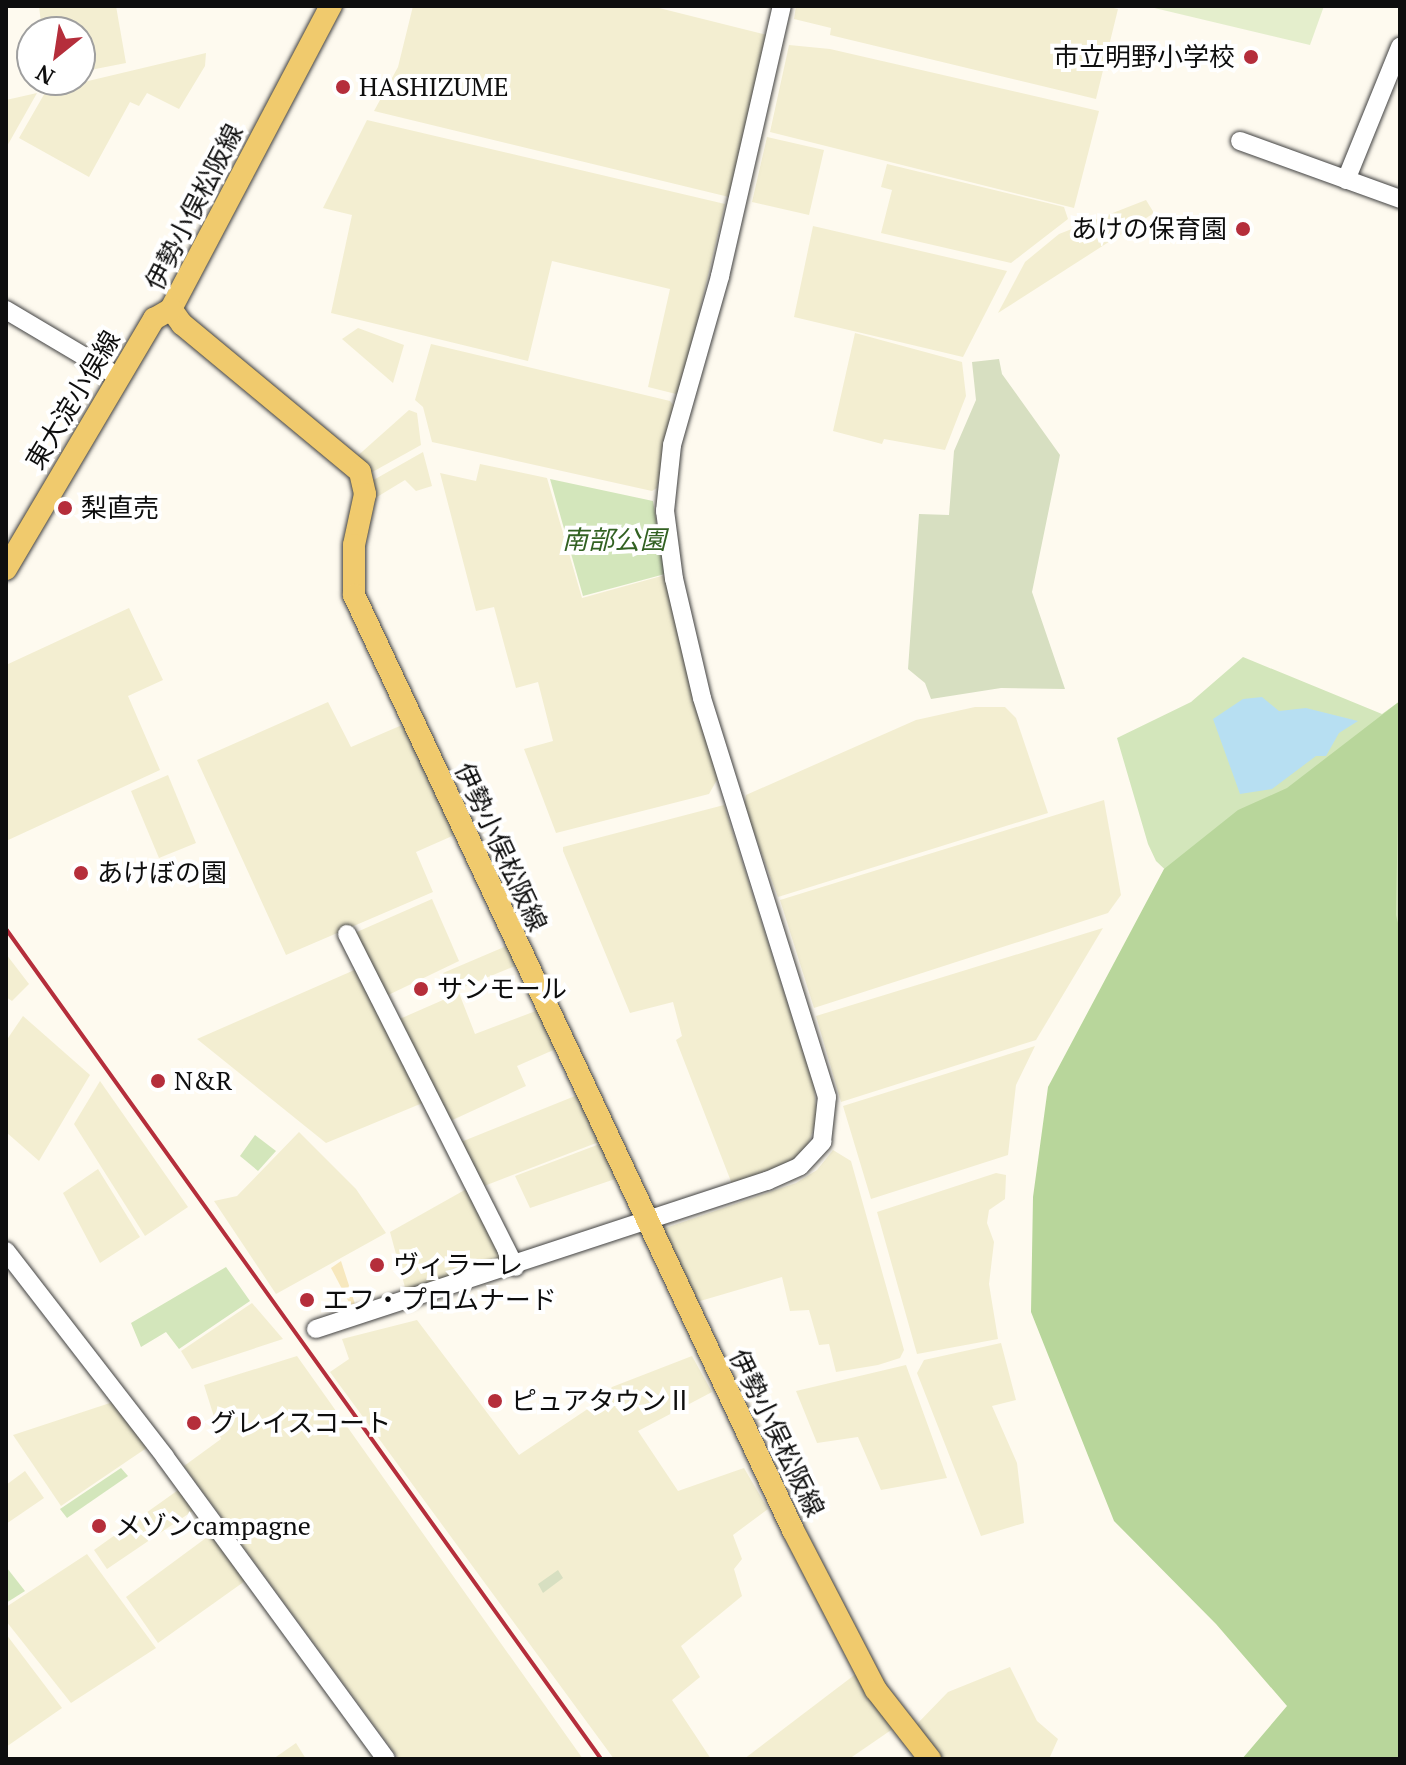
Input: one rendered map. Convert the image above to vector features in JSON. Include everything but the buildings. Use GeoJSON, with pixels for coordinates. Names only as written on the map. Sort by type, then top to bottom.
{"type":"FeatureCollection","features":[{"type":"Feature","properties":{"kind":"main road","name":"伊勢小俣松阪線"},"geometry":{"type":"LineString","coordinates":[[331,6],[171,309],[182,324],[360,472],[365,494],[350,574],[354,595],[786,1516],[876,1690],[930,1759]]}},
{"type":"Feature","properties":{"kind":"main road","name":"東大淀小俣線"},"geometry":{"type":"LineString","coordinates":[[6,569],[154,319],[171,309]]}},
{"type":"Feature","properties":{"kind":"street"},"geometry":{"type":"LineString","coordinates":[[316,1329],[515,1267],[790,1172],[816,1152],[826,1131],[822,1080],[702,698],[674,579],[665,511],[672,445],[720,276],[782,6]]}},
{"type":"Feature","properties":{"kind":"street"},"geometry":{"type":"LineString","coordinates":[[1346,180],[1400,47]]}},
{"type":"Feature","properties":{"kind":"street"},"geometry":{"type":"LineString","coordinates":[[1240,141],[1400,199]]}},
{"type":"Feature","properties":{"kind":"street"},"geometry":{"type":"LineString","coordinates":[[6,310],[119,377]]}},
{"type":"Feature","properties":{"kind":"street"},"geometry":{"type":"LineString","coordinates":[[347,934],[515,1267]]}},
{"type":"Feature","properties":{"kind":"street"},"geometry":{"type":"LineString","coordinates":[[6,1251],[165,1457],[386,1759]]}},
{"type":"Feature","properties":{"kind":"shaded area"},"geometry":{"type":"Polygon","coordinates":[[[39,6],[116,6],[126,63],[96,69],[96,16],[40,16],[39,6]]]}},
{"type":"Feature","properties":{"kind":"shaded area"},"geometry":{"type":"Polygon","coordinates":[[[413,6],[651,6],[767,35],[729,197],[374,111],[398,67],[413,6]]]}},
{"type":"Feature","properties":{"kind":"shaded area"},"geometry":{"type":"Polygon","coordinates":[[[796,6],[1104,6],[1118,9],[1096,99],[830,35],[831,28],[794,19],[796,6]]]}},
{"type":"Feature","properties":{"kind":"shaded area"},"geometry":{"type":"Polygon","coordinates":[[[789,45],[830,49],[1099,111],[1074,208],[770,132],[789,45]]]}},
{"type":"Feature","properties":{"kind":"shaded area"},"geometry":{"type":"Polygon","coordinates":[[[206,53],[205,66],[179,109],[147,93],[139,106],[130,102],[89,177],[19,138],[43,96],[96,96],[96,79],[206,53]]]}},
{"type":"Feature","properties":{"kind":"shaded area"},"geometry":{"type":"Polygon","coordinates":[[[35,96],[6,148],[6,100],[35,96]]]}},
{"type":"Feature","properties":{"kind":"shaded area"},"geometry":{"type":"Polygon","coordinates":[[[367,120],[725,204],[681,389],[676,394],[648,387],[670,289],[552,261],[528,361],[331,313],[352,215],[323,208],[367,120]]]}},
{"type":"Feature","properties":{"kind":"shaded area"},"geometry":{"type":"Polygon","coordinates":[[[767,137],[824,150],[809,215],[752,202],[767,137]]]}},
{"type":"Feature","properties":{"kind":"shaded area"},"geometry":{"type":"Polygon","coordinates":[[[887,164],[1064,207],[1068,219],[1011,263],[881,233],[892,190],[881,187],[887,164]]]}},
{"type":"Feature","properties":{"kind":"shaded area"},"geometry":{"type":"Polygon","coordinates":[[[1146,200],[1154,213],[998,313],[1025,262],[1059,234],[1146,200]]]}},
{"type":"Feature","properties":{"kind":"shaded area"},"geometry":{"type":"Polygon","coordinates":[[[813,226],[1007,271],[963,357],[794,317],[813,226]]]}},
{"type":"Feature","properties":{"kind":"shaded area"},"geometry":{"type":"Polygon","coordinates":[[[358,328],[404,345],[393,383],[342,339],[358,328]]]}},
{"type":"Feature","properties":{"kind":"shaded area"},"geometry":{"type":"Polygon","coordinates":[[[855,333],[962,362],[966,396],[945,450],[884,439],[882,444],[833,431],[855,333]]]}},
{"type":"Feature","properties":{"kind":"shaded area"},"geometry":{"type":"Polygon","coordinates":[[[431,344],[670,401],[675,407],[657,488],[652,491],[432,442],[423,407],[415,400],[431,344]]]}},
{"type":"Feature","properties":{"kind":"shaded area"},"geometry":{"type":"Polygon","coordinates":[[[409,410],[417,413],[421,445],[367,475],[354,459],[409,410]]]}},
{"type":"Feature","properties":{"kind":"shaded area"},"geometry":{"type":"Polygon","coordinates":[[[423,452],[432,486],[416,491],[405,480],[372,500],[370,482],[423,452]]]}},
{"type":"Feature","properties":{"kind":"shaded area"},"geometry":{"type":"Polygon","coordinates":[[[480,464],[547,478],[582,598],[665,575],[718,778],[709,794],[556,833],[524,749],[553,741],[538,682],[516,688],[494,607],[476,611],[440,473],[476,481],[480,464]]]}},
{"type":"Feature","properties":{"kind":"shaded area"},"geometry":{"type":"Polygon","coordinates":[[[129,608],[163,680],[128,696],[160,770],[6,841],[6,665],[129,608]]]}},
{"type":"Feature","properties":{"kind":"shaded area"},"geometry":{"type":"Polygon","coordinates":[[[328,702],[351,747],[409,722],[459,833],[416,852],[433,892],[286,955],[197,760],[328,702]]]}},
{"type":"Feature","properties":{"kind":"shaded area"},"geometry":{"type":"Polygon","coordinates":[[[975,707],[1005,707],[1016,718],[1048,813],[778,897],[744,806],[746,795],[916,720],[975,707]]]}},
{"type":"Feature","properties":{"kind":"shaded area"},"geometry":{"type":"Polygon","coordinates":[[[168,775],[196,843],[159,858],[131,791],[168,775]]]}},
{"type":"Feature","properties":{"kind":"shaded area"},"geometry":{"type":"Polygon","coordinates":[[[1104,800],[1121,895],[1108,913],[814,1008],[780,900],[1104,800]]]}},
{"type":"Feature","properties":{"kind":"shaded area"},"geometry":{"type":"Polygon","coordinates":[[[724,805],[814,1086],[817,1119],[808,1144],[791,1162],[732,1184],[676,1040],[682,1036],[673,1002],[630,1013],[563,851],[563,847],[724,805]]]}},
{"type":"Feature","properties":{"kind":"shaded area"},"geometry":{"type":"Polygon","coordinates":[[[432,899],[459,961],[382,998],[350,935],[432,899]]]}},
{"type":"Feature","properties":{"kind":"shaded area"},"geometry":{"type":"Polygon","coordinates":[[[1103,928],[1036,1040],[841,1102],[816,1016],[1103,928]]]}},
{"type":"Feature","properties":{"kind":"shaded area"},"geometry":{"type":"Polygon","coordinates":[[[511,944],[520,964],[452,992],[443,973],[511,944]]]}},
{"type":"Feature","properties":{"kind":"shaded area"},"geometry":{"type":"Polygon","coordinates":[[[6,954],[29,984],[12,1001],[6,997],[6,954]]]}},
{"type":"Feature","properties":{"kind":"shaded area"},"geometry":{"type":"Polygon","coordinates":[[[359,968],[425,1102],[326,1143],[197,1039],[359,968]]]}},
{"type":"Feature","properties":{"kind":"shaded area"},"geometry":{"type":"Polygon","coordinates":[[[459,993],[475,1034],[541,1009],[558,1048],[517,1066],[526,1086],[446,1123],[395,1021],[459,993]]]}},
{"type":"Feature","properties":{"kind":"shaded area"},"geometry":{"type":"Polygon","coordinates":[[[23,1016],[90,1075],[39,1161],[6,1132],[6,1041],[23,1016]]]}},
{"type":"Feature","properties":{"kind":"shaded area"},"geometry":{"type":"Polygon","coordinates":[[[1035,1046],[1016,1085],[1008,1155],[871,1199],[843,1106],[1035,1046]]]}},
{"type":"Feature","properties":{"kind":"shaded area"},"geometry":{"type":"Polygon","coordinates":[[[100,1081],[188,1207],[145,1236],[74,1124],[100,1081]]]}},
{"type":"Feature","properties":{"kind":"shaded area"},"geometry":{"type":"Polygon","coordinates":[[[580,1094],[604,1140],[479,1188],[456,1144],[580,1094]]]}},
{"type":"Feature","properties":{"kind":"shaded area"},"geometry":{"type":"Polygon","coordinates":[[[299,1132],[356,1189],[386,1233],[276,1294],[214,1201],[237,1196],[299,1132]]]}},
{"type":"Feature","properties":{"kind":"shaded area"},"geometry":{"type":"Polygon","coordinates":[[[605,1142],[621,1177],[530,1208],[515,1176],[605,1142]]]}},
{"type":"Feature","properties":{"kind":"shaded area"},"geometry":{"type":"Polygon","coordinates":[[[833,1150],[851,1161],[904,1350],[900,1358],[836,1372],[829,1344],[819,1345],[809,1310],[790,1311],[782,1277],[690,1304],[657,1231],[796,1183],[817,1170],[833,1150]]]}},
{"type":"Feature","properties":{"kind":"shaded area"},"geometry":{"type":"Polygon","coordinates":[[[98,1169],[140,1237],[100,1263],[63,1193],[98,1169]]]}},
{"type":"Feature","properties":{"kind":"shaded area"},"geometry":{"type":"Polygon","coordinates":[[[996,1173],[1006,1175],[1005,1199],[989,1210],[987,1223],[994,1242],[989,1284],[998,1339],[917,1354],[877,1212],[996,1173]]]}},
{"type":"Feature","properties":{"kind":"shaded area"},"geometry":{"type":"Polygon","coordinates":[[[470,1187],[504,1255],[502,1262],[406,1291],[390,1232],[470,1187]]]}},
{"type":"Feature","properties":{"kind":"shaded area"},"geometry":{"type":"Polygon","coordinates":[[[252,1303],[283,1339],[192,1369],[181,1351],[252,1303]]]}},
{"type":"Feature","properties":{"kind":"shaded area"},"geometry":{"type":"Polygon","coordinates":[[[417,1320],[519,1455],[601,1400],[612,1387],[692,1356],[712,1392],[638,1431],[678,1491],[744,1468],[768,1509],[733,1535],[742,1559],[734,1569],[742,1596],[681,1646],[700,1677],[672,1700],[711,1759],[614,1759],[330,1372],[349,1359],[342,1339],[417,1320]]]}},
{"type":"Feature","properties":{"kind":"shaded area"},"geometry":{"type":"Polygon","coordinates":[[[1001,1343],[1016,1400],[992,1406],[1017,1463],[1024,1523],[981,1536],[917,1373],[924,1360],[1001,1343]]]}},
{"type":"Feature","properties":{"kind":"shaded area"},"geometry":{"type":"Polygon","coordinates":[[[297,1356],[583,1759],[399,1759],[184,1466],[221,1439],[204,1385],[297,1356]]]}},
{"type":"Feature","properties":{"kind":"shaded area"},"geometry":{"type":"Polygon","coordinates":[[[906,1365],[947,1478],[881,1490],[858,1437],[817,1443],[796,1391],[906,1365]]]}},
{"type":"Feature","properties":{"kind":"shaded area"},"geometry":{"type":"Polygon","coordinates":[[[116,1401],[148,1447],[61,1506],[13,1435],[116,1401]]]}},
{"type":"Feature","properties":{"kind":"shaded area"},"geometry":{"type":"Polygon","coordinates":[[[25,1471],[44,1498],[6,1524],[6,1485],[25,1471]]]}},
{"type":"Feature","properties":{"kind":"shaded area"},"geometry":{"type":"Polygon","coordinates":[[[181,1488],[197,1508],[107,1569],[94,1550],[181,1488]]]}},
{"type":"Feature","properties":{"kind":"shaded area"},"geometry":{"type":"Polygon","coordinates":[[[210,1535],[245,1581],[158,1643],[126,1597],[210,1535]]]}},
{"type":"Feature","properties":{"kind":"shaded area"},"geometry":{"type":"Polygon","coordinates":[[[87,1554],[156,1648],[71,1703],[6,1621],[6,1607],[87,1554]]]}},
{"type":"Feature","properties":{"kind":"shaded area"},"geometry":{"type":"Polygon","coordinates":[[[6,1634],[62,1708],[6,1747],[6,1634]]]}},
{"type":"Feature","properties":{"kind":"shaded area"},"geometry":{"type":"Polygon","coordinates":[[[1010,1667],[1037,1721],[1058,1739],[1049,1759],[937,1759],[915,1726],[948,1692],[1010,1667]]]}},
{"type":"Feature","properties":{"kind":"shaded area"},"geometry":{"type":"Polygon","coordinates":[[[857,1673],[897,1726],[849,1759],[744,1759],[857,1673]]]}},
{"type":"Feature","properties":{"kind":"shaded area"},"geometry":{"type":"Polygon","coordinates":[[[296,1743],[306,1759],[273,1759],[296,1743]]]}},
{"type":"Feature","properties":{"kind":"green space"},"geometry":{"type":"Polygon","coordinates":[[[1146,6],[1324,6],[1310,45],[1146,6]]]}},
{"type":"Feature","properties":{"kind":"green space"},"geometry":{"type":"Polygon","coordinates":[[[999,359],[1002,374],[1060,455],[1032,592],[1065,689],[1001,688],[931,699],[925,683],[908,669],[919,514],[949,515],[954,451],[976,400],[972,362],[999,359]]]}},
{"type":"Feature","properties":{"kind":"green space","name":"南部公園"},"geometry":{"type":"Polygon","coordinates":[[[550,479],[653,501],[665,574],[583,596],[550,479]]]}},
{"type":"Feature","properties":{"kind":"green space"},"geometry":{"type":"Polygon","coordinates":[[[1243,657],[1382,714],[1400,701],[1400,1093],[1156,861],[1148,844],[1117,738],[1191,702],[1243,657]]]}},
{"type":"Feature","properties":{"kind":"green space"},"geometry":{"type":"Polygon","coordinates":[[[1400,701],[1396,915],[1400,931],[1400,1759],[1242,1759],[1287,1706],[1216,1624],[1114,1521],[1031,1312],[1033,1197],[1048,1087],[1164,869],[1238,810],[1287,788],[1400,701]]]}},
{"type":"Feature","properties":{"kind":"green space"},"geometry":{"type":"Polygon","coordinates":[[[255,1135],[276,1151],[258,1171],[240,1156],[255,1135]]]}},
{"type":"Feature","properties":{"kind":"green space"},"geometry":{"type":"Polygon","coordinates":[[[226,1267],[250,1301],[179,1349],[166,1332],[141,1347],[131,1323],[226,1267]]]}},
{"type":"Feature","properties":{"kind":"green space"},"geometry":{"type":"Polygon","coordinates":[[[121,1468],[128,1476],[67,1518],[60,1509],[121,1468]]]}},
{"type":"Feature","properties":{"kind":"green space"},"geometry":{"type":"Polygon","coordinates":[[[6,1569],[25,1591],[6,1603],[6,1569]]]}},
{"type":"Feature","properties":{"kind":"green space"},"geometry":{"type":"Polygon","coordinates":[[[558,1570],[563,1578],[543,1593],[538,1584],[558,1570]]]}},
{"type":"Feature","properties":{"kind":"sand"},"geometry":{"type":"Polygon","coordinates":[[[341,1261],[356,1307],[352,1308],[331,1268],[341,1261]]]}},
{"type":"Feature","properties":{"kind":"water"},"geometry":{"type":"Polygon","coordinates":[[[1262,697],[1279,711],[1306,708],[1358,721],[1339,733],[1326,756],[1316,756],[1272,789],[1240,794],[1213,719],[1243,699],[1262,697]]]}},
{"type":"Feature","properties":{"kind":"railway"},"geometry":{"type":"LineString","coordinates":[[6,929],[601,1759]]}},
{"type":"Feature","properties":{"kind":"place","name":"市立明野小学校"},"geometry":{"type":"Point","coordinates":[1251,57]}},
{"type":"Feature","properties":{"kind":"place","name":"HASHIZUME"},"geometry":{"type":"Point","coordinates":[343,87]}},
{"type":"Feature","properties":{"kind":"place","name":"あけの保育園"},"geometry":{"type":"Point","coordinates":[1243,229]}},
{"type":"Feature","properties":{"kind":"place","name":"梨直売"},"geometry":{"type":"Point","coordinates":[65,508]}},
{"type":"Feature","properties":{"kind":"place","name":"あけぼの園"},"geometry":{"type":"Point","coordinates":[81,873]}},
{"type":"Feature","properties":{"kind":"place","name":"サンモール"},"geometry":{"type":"Point","coordinates":[421,989]}},
{"type":"Feature","properties":{"kind":"place","name":"N&R"},"geometry":{"type":"Point","coordinates":[158,1081]}},
{"type":"Feature","properties":{"kind":"place","name":"ヴィラーレ"},"geometry":{"type":"Point","coordinates":[377,1265]}},
{"type":"Feature","properties":{"kind":"place","name":"エフ・プロムナード"},"geometry":{"type":"Point","coordinates":[307,1300]}},
{"type":"Feature","properties":{"kind":"place","name":"ピュアタウンⅡ"},"geometry":{"type":"Point","coordinates":[495,1401]}},
{"type":"Feature","properties":{"kind":"place","name":"グレイスコート"},"geometry":{"type":"Point","coordinates":[194,1423]}},
{"type":"Feature","properties":{"kind":"place","name":"メゾンcampagne"},"geometry":{"type":"Point","coordinates":[99,1526]}}]}
